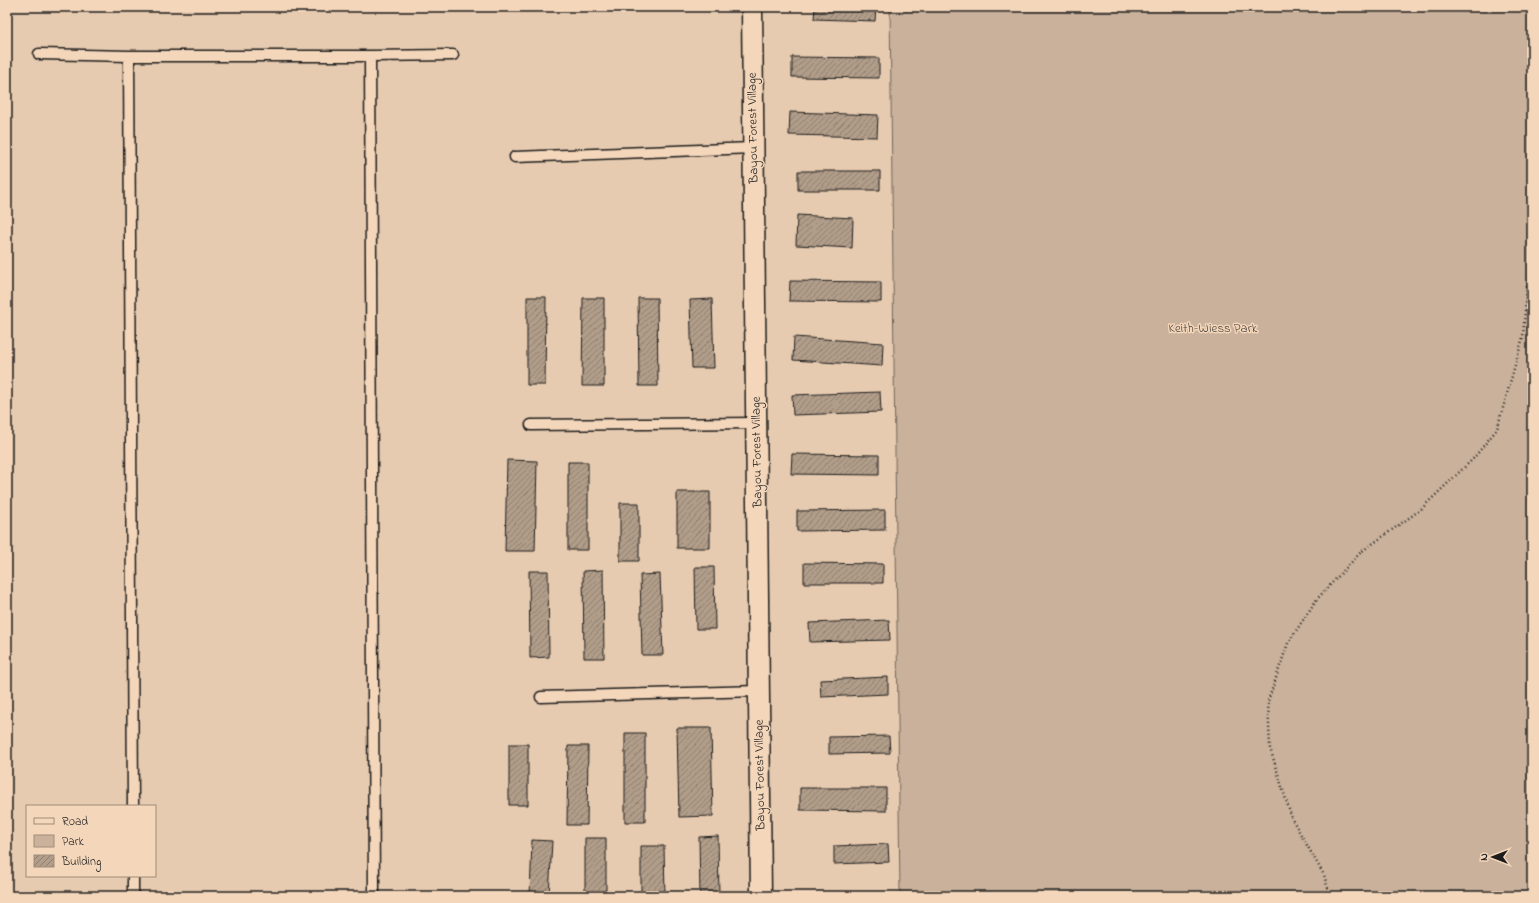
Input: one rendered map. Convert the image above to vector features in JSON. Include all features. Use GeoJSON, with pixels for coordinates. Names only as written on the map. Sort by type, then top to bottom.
{"type":"FeatureCollection","features":[{"type":"Feature","properties":{"kind":"street","name":"Bayou Forest Village"},"geometry":{"type":"LineString","coordinates":[[752,7],[761,896]]}},
{"type":"Feature","properties":{"kind":"lane"},"geometry":{"type":"LineString","coordinates":[[39,54],[129,56],[453,55]]}},
{"type":"Feature","properties":{"kind":"lane"},"geometry":{"type":"LineString","coordinates":[[129,56],[133,805]]}},
{"type":"Feature","properties":{"kind":"lane"},"geometry":{"type":"LineString","coordinates":[[370,56],[374,896]]}},
{"type":"Feature","properties":{"kind":"lane"},"geometry":{"type":"LineString","coordinates":[[515,157],[753,148]]}},
{"type":"Feature","properties":{"kind":"lane"},"geometry":{"type":"LineString","coordinates":[[531,425],[756,423]]}},
{"type":"Feature","properties":{"kind":"lane"},"geometry":{"type":"LineString","coordinates":[[541,697],[759,691]]}},
{"type":"Feature","properties":{"kind":"lane"},"geometry":{"type":"LineString","coordinates":[[133,877],[134,896]]}},
{"type":"Feature","properties":{"kind":"path"},"geometry":{"type":"LineString","coordinates":[[1330,896],[1324,875],[1292,819],[1270,748],[1268,701],[1288,643],[1317,599],[1361,552],[1420,510],[1473,459],[1497,429],[1523,337],[1527,285],[1532,273]]}},
{"type":"Feature","properties":{"kind":"green space","name":"Keith-Wiess Park"},"geometry":{"type":"Polygon","coordinates":[[[890,7],[1532,7],[1532,896],[900,896],[890,7]]]}},
{"type":"Feature","properties":{"kind":"building"},"geometry":{"type":"Polygon","coordinates":[[[815,7],[876,7],[875,21],[814,19],[815,7]]]}},
{"type":"Feature","properties":{"kind":"building"},"geometry":{"type":"Polygon","coordinates":[[[792,57],[879,58],[879,78],[792,77],[792,57]]]}},
{"type":"Feature","properties":{"kind":"building"},"geometry":{"type":"Polygon","coordinates":[[[790,112],[878,115],[877,137],[789,135],[790,112]]]}},
{"type":"Feature","properties":{"kind":"building"},"geometry":{"type":"Polygon","coordinates":[[[798,171],[880,171],[880,190],[798,190],[798,171]]]}},
{"type":"Feature","properties":{"kind":"building"},"geometry":{"type":"Polygon","coordinates":[[[797,215],[853,218],[852,248],[796,245],[797,215]]]}},
{"type":"Feature","properties":{"kind":"building"},"geometry":{"type":"Polygon","coordinates":[[[790,281],[881,282],[881,302],[789,301],[790,281]]]}},
{"type":"Feature","properties":{"kind":"building"},"geometry":{"type":"Polygon","coordinates":[[[527,297],[546,297],[545,385],[527,385],[527,297]]]}},
{"type":"Feature","properties":{"kind":"building"},"geometry":{"type":"Polygon","coordinates":[[[583,298],[604,298],[604,386],[582,386],[583,298]]]}},
{"type":"Feature","properties":{"kind":"building"},"geometry":{"type":"Polygon","coordinates":[[[638,298],[657,298],[658,386],[639,386],[638,298]]]}},
{"type":"Feature","properties":{"kind":"building"},"geometry":{"type":"Polygon","coordinates":[[[712,299],[714,368],[692,368],[690,300],[712,299]]]}},
{"type":"Feature","properties":{"kind":"building"},"geometry":{"type":"Polygon","coordinates":[[[794,337],[883,343],[882,366],[793,360],[794,337]]]}},
{"type":"Feature","properties":{"kind":"building"},"geometry":{"type":"Polygon","coordinates":[[[880,392],[881,412],[793,415],[792,395],[880,392]]]}},
{"type":"Feature","properties":{"kind":"building"},"geometry":{"type":"Polygon","coordinates":[[[792,454],[879,455],[879,475],[791,474],[792,454]]]}},
{"type":"Feature","properties":{"kind":"building"},"geometry":{"type":"Polygon","coordinates":[[[507,460],[537,461],[535,551],[505,551],[507,460]]]}},
{"type":"Feature","properties":{"kind":"building"},"geometry":{"type":"Polygon","coordinates":[[[568,462],[588,462],[588,550],[568,550],[568,462]]]}},
{"type":"Feature","properties":{"kind":"building"},"geometry":{"type":"Polygon","coordinates":[[[677,492],[710,492],[710,548],[677,548],[677,492]]]}},
{"type":"Feature","properties":{"kind":"building"},"geometry":{"type":"Polygon","coordinates":[[[620,503],[639,503],[639,561],[620,561],[620,503]]]}},
{"type":"Feature","properties":{"kind":"building"},"geometry":{"type":"Polygon","coordinates":[[[885,510],[885,530],[797,531],[797,511],[885,510]]]}},
{"type":"Feature","properties":{"kind":"building"},"geometry":{"type":"Polygon","coordinates":[[[804,563],[883,564],[883,583],[804,583],[804,563]]]}},
{"type":"Feature","properties":{"kind":"building"},"geometry":{"type":"Polygon","coordinates":[[[695,567],[714,567],[715,629],[696,629],[695,567]]]}},
{"type":"Feature","properties":{"kind":"building"},"geometry":{"type":"Polygon","coordinates":[[[603,570],[604,658],[584,658],[583,571],[603,570]]]}},
{"type":"Feature","properties":{"kind":"building"},"geometry":{"type":"Polygon","coordinates":[[[529,571],[548,571],[549,657],[530,658],[529,571]]]}},
{"type":"Feature","properties":{"kind":"building"},"geometry":{"type":"Polygon","coordinates":[[[660,574],[663,655],[642,655],[640,575],[660,574]]]}},
{"type":"Feature","properties":{"kind":"building"},"geometry":{"type":"Polygon","coordinates":[[[889,620],[890,640],[810,642],[809,623],[889,620]]]}},
{"type":"Feature","properties":{"kind":"building"},"geometry":{"type":"Polygon","coordinates":[[[888,677],[888,694],[821,697],[820,680],[888,677]]]}},
{"type":"Feature","properties":{"kind":"building"},"geometry":{"type":"Polygon","coordinates":[[[677,728],[711,728],[713,816],[679,817],[677,728]]]}},
{"type":"Feature","properties":{"kind":"building"},"geometry":{"type":"Polygon","coordinates":[[[625,733],[645,733],[645,822],[625,822],[625,733]]]}},
{"type":"Feature","properties":{"kind":"building"},"geometry":{"type":"Polygon","coordinates":[[[889,736],[890,753],[829,754],[829,737],[889,736]]]}},
{"type":"Feature","properties":{"kind":"building"},"geometry":{"type":"Polygon","coordinates":[[[509,744],[528,744],[528,805],[509,805],[509,744]]]}},
{"type":"Feature","properties":{"kind":"building"},"geometry":{"type":"Polygon","coordinates":[[[568,746],[588,746],[587,825],[567,825],[568,746]]]}},
{"type":"Feature","properties":{"kind":"building"},"geometry":{"type":"Polygon","coordinates":[[[800,788],[886,788],[886,811],[800,810],[800,788]]]}},
{"type":"Feature","properties":{"kind":"building"},"geometry":{"type":"Polygon","coordinates":[[[718,836],[719,896],[700,896],[699,837],[718,836]]]}},
{"type":"Feature","properties":{"kind":"building"},"geometry":{"type":"Polygon","coordinates":[[[585,838],[606,838],[606,896],[585,896],[585,838]]]}},
{"type":"Feature","properties":{"kind":"building"},"geometry":{"type":"Polygon","coordinates":[[[532,840],[552,841],[549,896],[530,896],[532,840]]]}},
{"type":"Feature","properties":{"kind":"building"},"geometry":{"type":"Polygon","coordinates":[[[888,844],[889,862],[834,864],[834,846],[888,844]]]}},
{"type":"Feature","properties":{"kind":"building"},"geometry":{"type":"Polygon","coordinates":[[[641,846],[664,846],[665,896],[641,896],[641,846]]]}}]}
